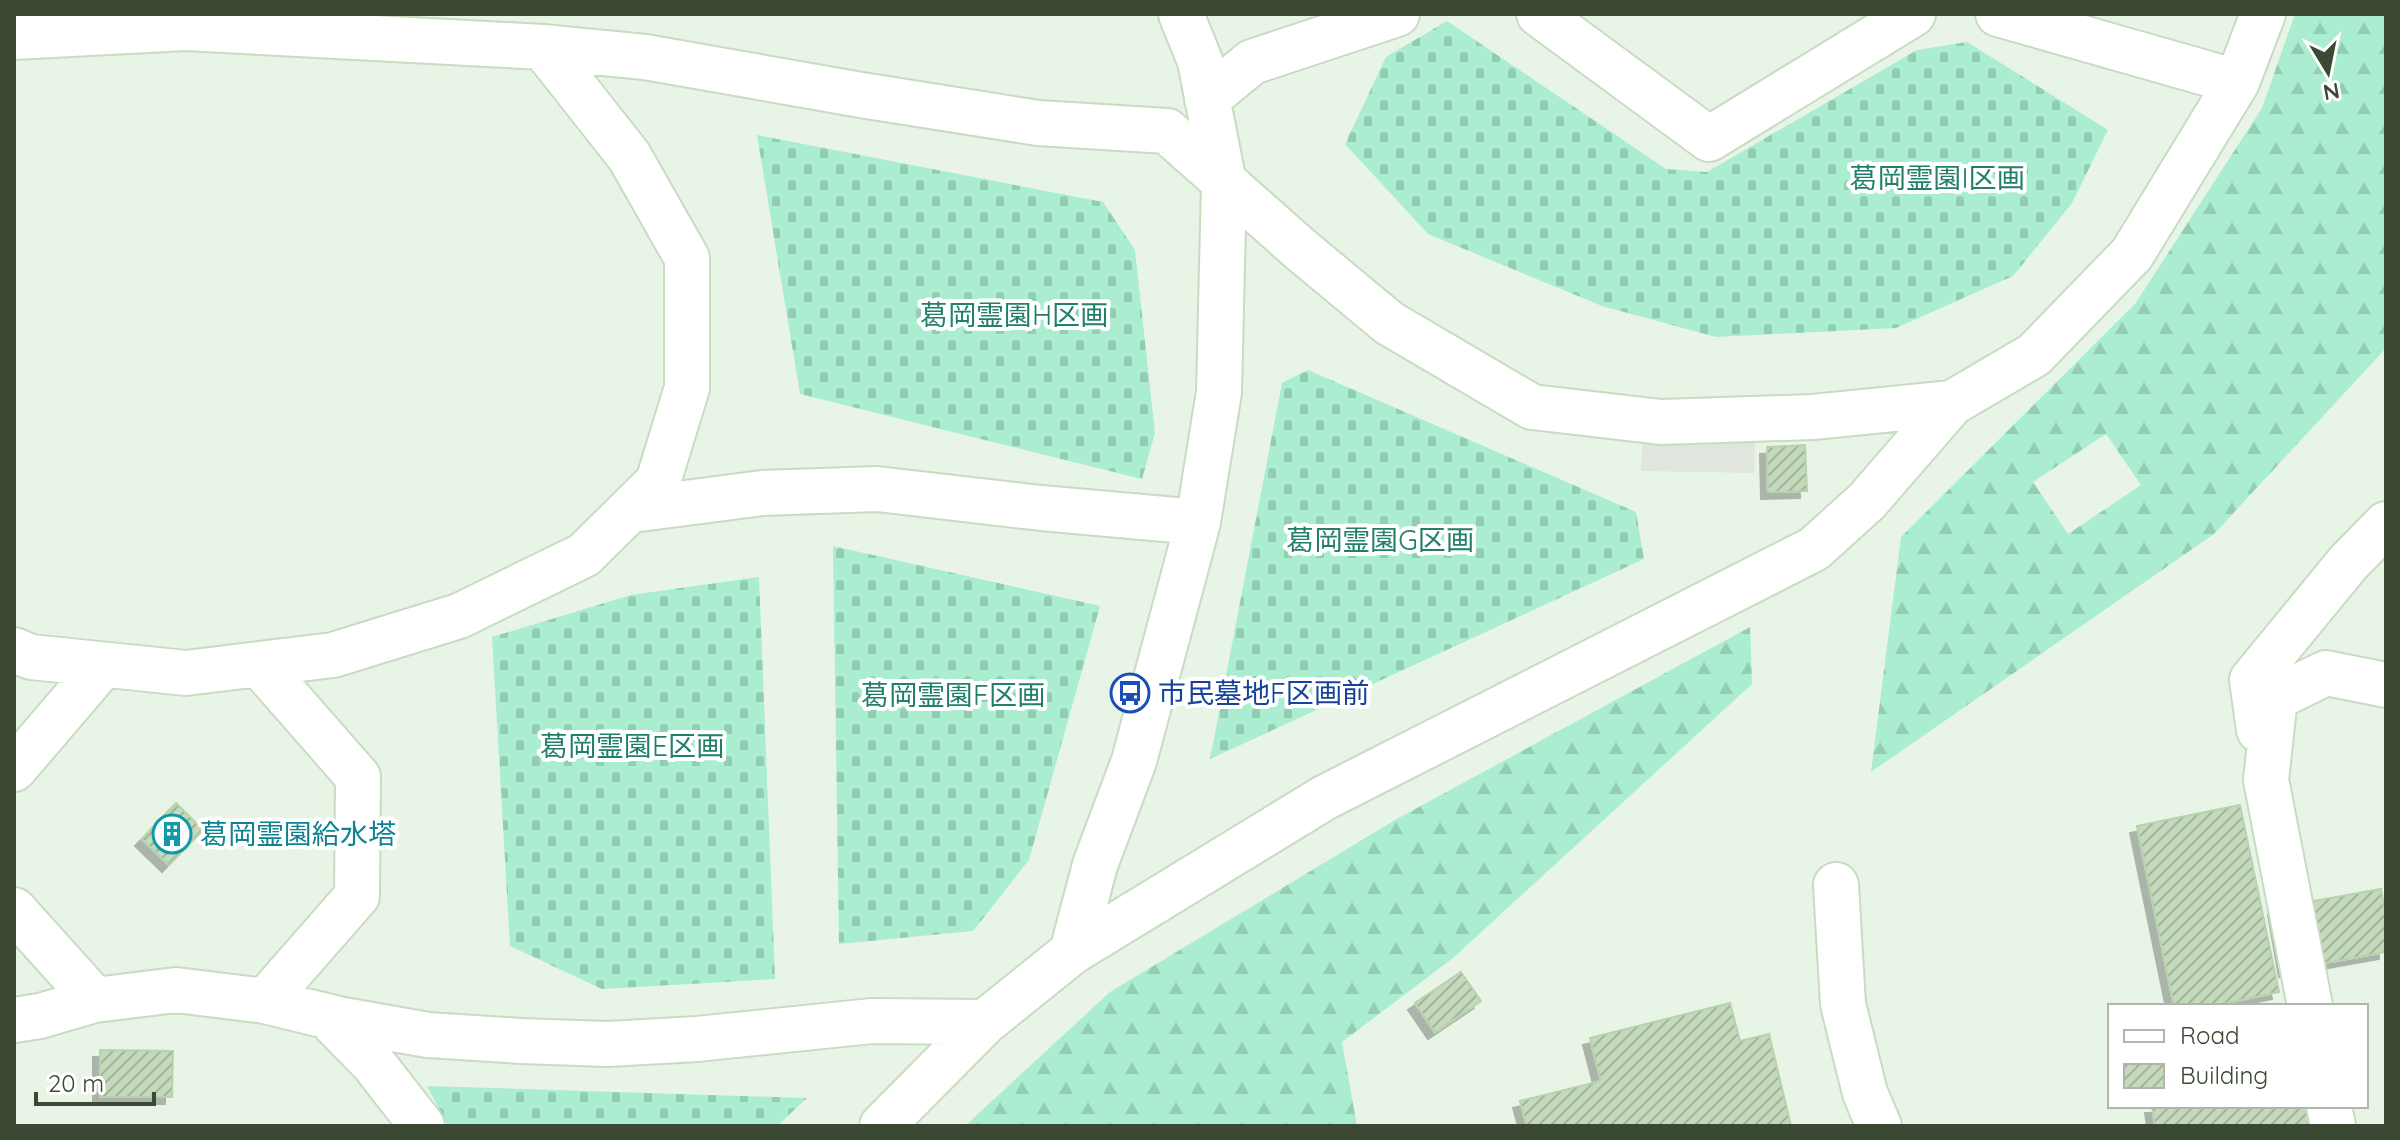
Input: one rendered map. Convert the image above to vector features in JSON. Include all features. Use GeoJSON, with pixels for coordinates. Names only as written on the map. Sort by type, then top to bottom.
{"type":"FeatureCollection","features":[{"type":"Feature","properties":{"kind":"street"},"geometry":{"type":"LineString","coordinates":[[1072,952],[1095,865],[1134,761],[1198,522],[1219,392],[1224,183],[1200,61],[1181,14]]}},
{"type":"Feature","properties":{"kind":"street"},"geometry":{"type":"LineString","coordinates":[[1207,99],[1252,62],[1397,14]]}},
{"type":"Feature","properties":{"kind":"street"},"geometry":{"type":"LineString","coordinates":[[1539,14],[1709,139],[1913,14]]}},
{"type":"Feature","properties":{"kind":"street"},"geometry":{"type":"LineString","coordinates":[[1998,14],[2237,82]]}},
{"type":"Feature","properties":{"kind":"street"},"geometry":{"type":"LineString","coordinates":[[882,1126],[985,1022],[1072,952],[1324,798],[1814,549],[1867,501],[1952,403],[2034,355],[2132,254],[2237,82],[2263,14]]}},
{"type":"Feature","properties":{"kind":"street"},"geometry":{"type":"LineString","coordinates":[[14,37],[186,28],[543,47],[645,57],[1038,123],[1167,131],[1389,323],[1532,407],[1661,422],[1813,417],[1952,403]]}},
{"type":"Feature","properties":{"kind":"street"},"geometry":{"type":"LineString","coordinates":[[14,650],[31,657],[186,673],[333,655],[459,616],[584,555],[658,482],[687,388],[687,258],[629,156],[543,47]]}},
{"type":"Feature","properties":{"kind":"street"},"geometry":{"type":"LineString","coordinates":[[632,510],[762,493],[877,489],[1198,522]]}},
{"type":"Feature","properties":{"kind":"street"},"geometry":{"type":"LineString","coordinates":[[2310,1004],[2266,780],[2252,680],[2348,563],[2386,524]]}},
{"type":"Feature","properties":{"kind":"street"},"geometry":{"type":"LineString","coordinates":[[259,664],[358,777],[357,896],[265,1001]]}},
{"type":"Feature","properties":{"kind":"street"},"geometry":{"type":"LineString","coordinates":[[14,769],[103,665]]}},
{"type":"Feature","properties":{"kind":"street"},"geometry":{"type":"LineString","coordinates":[[2266,780],[2275,698],[2326,673],[2386,685]]}},
{"type":"Feature","properties":{"kind":"street"},"geometry":{"type":"LineString","coordinates":[[1836,885],[1843,1004],[1865,1093],[1879,1126]]}},
{"type":"Feature","properties":{"kind":"street"},"geometry":{"type":"LineString","coordinates":[[14,910],[95,1000]]}},
{"type":"Feature","properties":{"kind":"street"},"geometry":{"type":"LineString","coordinates":[[14,1020],[95,1000],[176,990],[265,1001],[428,1035],[608,1044],[726,1037],[872,1021],[985,1022]]}},
{"type":"Feature","properties":{"kind":"street"},"geometry":{"type":"LineString","coordinates":[[327,1016],[373,1063],[422,1126]]}},
{"type":"Feature","properties":{"kind":"green space"},"geometry":{"type":"Polygon","coordinates":[[[2295,14],[2386,14],[2386,348],[2214,534],[1871,772],[1901,537],[2135,304],[2262,108],[2295,14]],[[2106,434],[2033,482],[2068,534],[2141,485],[2106,434]]]}},
{"type":"Feature","properties":{"kind":"green space","name":"葛岡霊園I区画"},"geometry":{"type":"Polygon","coordinates":[[[1447,21],[1666,169],[1707,172],[1917,50],[1967,42],[2108,130],[2072,203],[2013,276],[1896,328],[1716,337],[1602,306],[1428,234],[1345,144],[1386,57],[1447,21]]]}},
{"type":"Feature","properties":{"kind":"green space","name":"葛岡霊園H区画"},"geometry":{"type":"Polygon","coordinates":[[[757,135],[1103,202],[1135,250],[1155,433],[1142,479],[800,394],[757,135]]]}},
{"type":"Feature","properties":{"kind":"green space","name":"葛岡霊園G区画"},"geometry":{"type":"Polygon","coordinates":[[[1308,370],[1636,512],[1644,559],[1210,759],[1282,383],[1308,370]]]}},
{"type":"Feature","properties":{"kind":"green space","name":"葛岡霊園F区画"},"geometry":{"type":"Polygon","coordinates":[[[833,546],[1100,606],[1029,860],[973,931],[839,944],[833,546]]]}},
{"type":"Feature","properties":{"kind":"green space","name":"葛岡霊園E区画"},"geometry":{"type":"Polygon","coordinates":[[[759,577],[775,979],[602,989],[510,946],[492,637],[631,595],[759,577]]]}},
{"type":"Feature","properties":{"kind":"green space"},"geometry":{"type":"Polygon","coordinates":[[[1750,627],[1752,684],[1453,958],[1342,1042],[1357,1126],[965,1126],[1110,992],[1395,820],[1750,627]]]}},
{"type":"Feature","properties":{"kind":"green space"},"geometry":{"type":"Polygon","coordinates":[[[427,1086],[807,1098],[777,1126],[448,1126],[427,1086]]]}},
{"type":"Feature","properties":{"kind":"shaded area"},"geometry":{"type":"Polygon","coordinates":[[[1643,436],[1755,439],[1754,473],[1641,471],[1643,436]]]}},
{"type":"Feature","properties":{"kind":"building"},"geometry":{"type":"Polygon","coordinates":[[[1805,445],[1807,491],[1768,492],[1767,447],[1805,445]]]}},
{"type":"Feature","properties":{"kind":"building","name":"葛岡霊園給水塔"},"geometry":{"type":"Polygon","coordinates":[[[176,803],[203,830],[169,865],[142,839],[176,803]]]}},
{"type":"Feature","properties":{"kind":"building"},"geometry":{"type":"Polygon","coordinates":[[[2240,805],[2279,992],[2222,1004],[2174,1004],[2137,826],[2240,805]]]}},
{"type":"Feature","properties":{"kind":"building"},"geometry":{"type":"Polygon","coordinates":[[[2381,889],[2386,916],[2386,952],[2286,970],[2275,908],[2381,889]]]}},
{"type":"Feature","properties":{"kind":"building"},"geometry":{"type":"Polygon","coordinates":[[[1461,972],[1481,1001],[1435,1032],[1415,1003],[1461,972]]]}},
{"type":"Feature","properties":{"kind":"building"},"geometry":{"type":"Polygon","coordinates":[[[1730,1003],[1740,1041],[1769,1034],[1791,1126],[1527,1126],[1520,1101],[1601,1081],[1590,1038],[1730,1003]]]}},
{"type":"Feature","properties":{"kind":"building"},"geometry":{"type":"Polygon","coordinates":[[[100,1050],[173,1051],[172,1097],[100,1097],[100,1050]]]}},
{"type":"Feature","properties":{"kind":"building"},"geometry":{"type":"Polygon","coordinates":[[[2152,1108],[2312,1108],[2315,1126],[2155,1126],[2152,1108]]]}},
{"type":"Feature","properties":{"kind":"place","name":"市民墓地F区画前"},"geometry":{"type":"Point","coordinates":[1130,693]}},
{"type":"Feature","properties":{"kind":"place","name":"葛岡霊園給水塔"},"geometry":{"type":"Point","coordinates":[172,834]}}]}
